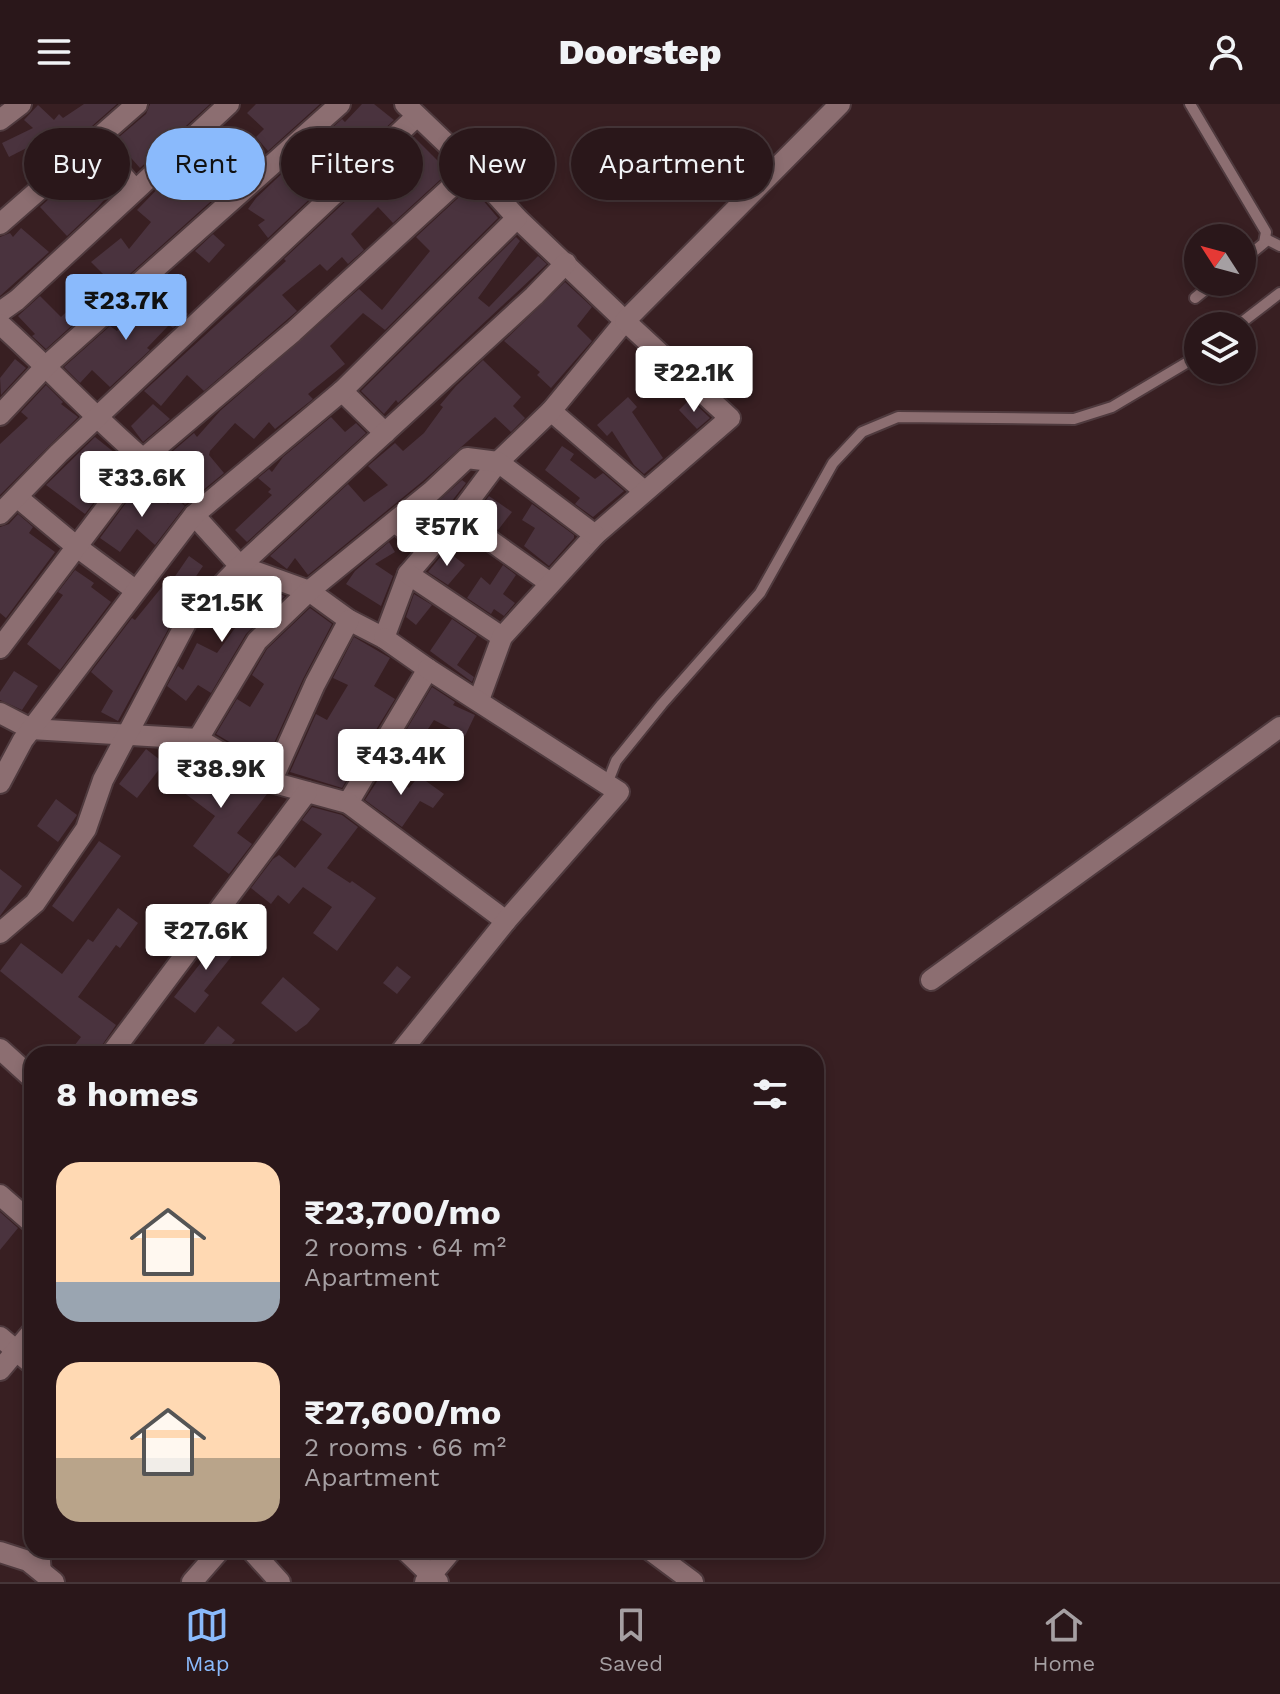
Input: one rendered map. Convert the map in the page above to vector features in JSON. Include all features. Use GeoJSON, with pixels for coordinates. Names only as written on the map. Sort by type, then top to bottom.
{"type":"FeatureCollection","features":[{"type":"Feature","properties":{"kind":"street"},"geometry":{"type":"LineString","coordinates":[[0,120],[21,104]]}},
{"type":"Feature","properties":{"kind":"street"},"geometry":{"type":"LineString","coordinates":[[110,128],[137,104]]}},
{"type":"Feature","properties":{"kind":"street"},"geometry":{"type":"LineString","coordinates":[[0,312],[17,300],[229,104]]}},
{"type":"Feature","properties":{"kind":"street"},"geometry":{"type":"LineString","coordinates":[[0,415],[46,366],[340,104]]}},
{"type":"Feature","properties":{"kind":"street"},"geometry":{"type":"LineString","coordinates":[[384,638],[408,574],[457,517],[498,462],[551,411],[625,321],[840,104]]}},
{"type":"Feature","properties":{"kind":"street"},"geometry":{"type":"LineString","coordinates":[[0,514],[411,110],[439,137]]}},
{"type":"Feature","properties":{"kind":"street"},"geometry":{"type":"LineString","coordinates":[[130,184],[135,190]]}},
{"type":"Feature","properties":{"kind":"street"},"geometry":{"type":"LineString","coordinates":[[0,648],[143,459],[293,332],[439,198]]}},
{"type":"Feature","properties":{"kind":"street"},"geometry":{"type":"LineString","coordinates":[[0,224],[28,200]]}},
{"type":"Feature","properties":{"kind":"street"},"geometry":{"type":"LineString","coordinates":[[479,700],[502,637],[550,583],[595,535],[730,418],[501,200]]}},
{"type":"Feature","properties":{"kind":"street"},"geometry":{"type":"LineString","coordinates":[[0,783],[31,729],[194,515],[342,391],[517,218]]}},
{"type":"Feature","properties":{"kind":"street"},"geometry":{"type":"LineString","coordinates":[[0,933],[35,903],[86,829],[99,789],[126,733],[187,621],[240,566],[566,263]]}},
{"type":"Feature","properties":{"kind":"street"},"geometry":{"type":"LineString","coordinates":[[0,324],[96,418],[143,459]]}},
{"type":"Feature","properties":{"kind":"street"},"geometry":{"type":"LineString","coordinates":[[342,391],[385,433]]}},
{"type":"Feature","properties":{"kind":"street"},"geometry":{"type":"LineString","coordinates":[[551,411],[644,491]]}},
{"type":"Feature","properties":{"kind":"street"},"geometry":{"type":"LineString","coordinates":[[198,739],[257,641],[309,591],[395,522],[467,458],[498,462],[595,535]]}},
{"type":"Feature","properties":{"kind":"street"},"geometry":{"type":"LineString","coordinates":[[17,497],[135,590]]}},
{"type":"Feature","properties":{"kind":"street"},"geometry":{"type":"LineString","coordinates":[[194,515],[240,566],[309,591],[349,620],[384,638],[619,792],[506,921],[405,1046]]}},
{"type":"Feature","properties":{"kind":"street"},"geometry":{"type":"LineString","coordinates":[[457,517],[550,583]]}},
{"type":"Feature","properties":{"kind":"street"},"geometry":{"type":"LineString","coordinates":[[395,522],[428,549]]}},
{"type":"Feature","properties":{"kind":"street"},"geometry":{"type":"LineString","coordinates":[[408,574],[502,637]]}},
{"type":"Feature","properties":{"kind":"street"},"geometry":{"type":"LineString","coordinates":[[271,782],[315,684],[349,620]]}},
{"type":"Feature","properties":{"kind":"street"},"geometry":{"type":"LineString","coordinates":[[348,803],[428,669]]}},
{"type":"Feature","properties":{"kind":"street"},"geometry":{"type":"LineString","coordinates":[[0,713],[31,729],[198,739],[271,782],[348,803],[506,921]]}},
{"type":"Feature","properties":{"kind":"street"},"geometry":{"type":"LineString","coordinates":[[931,980],[1280,727]]}},
{"type":"Feature","properties":{"kind":"street"},"geometry":{"type":"LineString","coordinates":[[117,1046],[307,792]]}},
{"type":"Feature","properties":{"kind":"street"},"geometry":{"type":"LineString","coordinates":[[0,1049],[24,1071]]}},
{"type":"Feature","properties":{"kind":"street"},"geometry":{"type":"LineString","coordinates":[[0,1195],[24,1216]]}},
{"type":"Feature","properties":{"kind":"street"},"geometry":{"type":"LineString","coordinates":[[0,1370],[8,1344],[24,1357]]}},
{"type":"Feature","properties":{"kind":"street"},"geometry":{"type":"LineString","coordinates":[[0,1552],[28,1561],[50,1578]]}},
{"type":"Feature","properties":{"kind":"street"},"geometry":{"type":"LineString","coordinates":[[192,1582],[213,1558]]}},
{"type":"Feature","properties":{"kind":"street"},"geometry":{"type":"LineString","coordinates":[[258,1558],[280,1582]]}},
{"type":"Feature","properties":{"kind":"street"},"geometry":{"type":"LineString","coordinates":[[412,1558],[431,1580],[446,1558]]}},
{"type":"Feature","properties":{"kind":"street"},"geometry":{"type":"LineString","coordinates":[[659,1558],[681,1579]]}},
{"type":"Feature","properties":{"kind":"lane"},"geometry":{"type":"LineString","coordinates":[[1190,104],[1266,232],[1266,239],[1256,248]]}},
{"type":"Feature","properties":{"kind":"lane"},"geometry":{"type":"LineString","coordinates":[[1266,239],[1280,246]]}},
{"type":"Feature","properties":{"kind":"lane"},"geometry":{"type":"LineString","coordinates":[[1255,312],[1280,293]]}},
{"type":"Feature","properties":{"kind":"lane"},"geometry":{"type":"LineString","coordinates":[[607,784],[616,761],[760,593],[833,463],[862,432],[898,417],[1074,419],[1112,407],[1184,364]]}},
{"type":"Feature","properties":{"kind":"lane"},"geometry":{"type":"LineString","coordinates":[[46,1558],[50,1578]]}},
{"type":"Feature","properties":{"kind":"building"},"geometry":{"type":"Polygon","coordinates":[[[84,104],[117,104],[90,128],[33,128],[24,120],[38,105],[54,120],[59,114],[63,118],[84,104]]]}},
{"type":"Feature","properties":{"kind":"building"},"geometry":{"type":"Polygon","coordinates":[[[150,104],[210,104],[184,128],[146,128],[146,163],[140,168],[130,157],[130,128],[146,114],[150,104]]]}},
{"type":"Feature","properties":{"kind":"building"},"geometry":{"type":"Polygon","coordinates":[[[256,104],[320,104],[293,128],[281,128],[281,139],[268,151],[265,148],[265,128],[247,113],[256,104]]]}},
{"type":"Feature","properties":{"kind":"building"},"geometry":{"type":"Polygon","coordinates":[[[362,104],[374,104],[394,120],[385,128],[332,128],[342,119],[345,122],[362,104]]]}},
{"type":"Feature","properties":{"kind":"building"},"geometry":{"type":"Polygon","coordinates":[[[24,132],[24,149],[9,157],[2,143],[24,132]]]}},
{"type":"Feature","properties":{"kind":"building"},"geometry":{"type":"Polygon","coordinates":[[[423,146],[439,162],[439,181],[423,196],[423,146]]]}},
{"type":"Feature","properties":{"kind":"building"},"geometry":{"type":"Polygon","coordinates":[[[281,174],[281,200],[309,200],[268,238],[258,225],[265,220],[248,209],[255,200],[265,200],[265,190],[281,174]]]}},
{"type":"Feature","properties":{"kind":"building"},"geometry":{"type":"Polygon","coordinates":[[[48,200],[104,200],[67,236],[40,207],[48,200]]]}},
{"type":"Feature","properties":{"kind":"building"},"geometry":{"type":"Polygon","coordinates":[[[147,200],[212,200],[112,290],[106,285],[110,281],[91,262],[121,238],[129,249],[151,222],[137,210],[147,200]]]}},
{"type":"Feature","properties":{"kind":"building"},"geometry":{"type":"Polygon","coordinates":[[[347,200],[418,200],[393,223],[378,207],[351,234],[364,250],[348,264],[342,257],[327,271],[320,264],[282,295],[297,311],[204,391],[187,375],[161,406],[144,391],[286,261],[284,259],[347,200]]]}},
{"type":"Feature","properties":{"kind":"building"},"geometry":{"type":"Polygon","coordinates":[[[456,200],[483,200],[498,218],[385,330],[363,313],[330,346],[345,364],[308,394],[313,399],[275,429],[269,422],[254,439],[235,423],[209,455],[224,473],[185,505],[177,493],[187,481],[166,457],[194,433],[197,437],[220,411],[359,289],[382,310],[430,251],[416,237],[456,200]]]}},
{"type":"Feature","properties":{"kind":"building"},"geometry":{"type":"Polygon","coordinates":[[[21,228],[49,252],[0,296],[0,237],[10,233],[13,237],[21,228]]]}},
{"type":"Feature","properties":{"kind":"building"},"geometry":{"type":"Polygon","coordinates":[[[213,234],[225,245],[209,263],[195,251],[213,234]]]}},
{"type":"Feature","properties":{"kind":"building"},"geometry":{"type":"Polygon","coordinates":[[[516,237],[520,241],[478,298],[489,307],[538,256],[547,264],[384,414],[361,391],[516,237]]]}},
{"type":"Feature","properties":{"kind":"building"},"geometry":{"type":"Polygon","coordinates":[[[565,282],[592,307],[577,326],[592,341],[551,388],[537,375],[540,372],[504,341],[565,282]]]}},
{"type":"Feature","properties":{"kind":"building"},"geometry":{"type":"Polygon","coordinates":[[[40,296],[61,317],[78,301],[89,310],[46,349],[18,316],[40,296]]]}},
{"type":"Feature","properties":{"kind":"building"},"geometry":{"type":"Polygon","coordinates":[[[144,296],[159,310],[172,298],[188,314],[173,328],[169,325],[147,348],[150,350],[110,387],[92,370],[80,383],[64,367],[110,326],[117,331],[135,311],[131,308],[144,296]]]}},
{"type":"Feature","properties":{"kind":"building"},"geometry":{"type":"Polygon","coordinates":[[[15,359],[26,368],[1,395],[0,378],[15,359]]]}},
{"type":"Feature","properties":{"kind":"building"},"geometry":{"type":"Polygon","coordinates":[[[483,360],[521,397],[513,406],[525,418],[511,432],[495,417],[423,481],[308,575],[295,558],[287,569],[270,556],[348,484],[364,502],[388,485],[368,466],[395,443],[403,451],[424,433],[443,407],[440,405],[483,360]]]}},
{"type":"Feature","properties":{"kind":"building"},"geometry":{"type":"Polygon","coordinates":[[[46,385],[63,402],[61,404],[78,417],[0,495],[0,444],[28,418],[21,412],[46,385]]]}},
{"type":"Feature","properties":{"kind":"building"},"geometry":{"type":"Polygon","coordinates":[[[628,397],[637,407],[632,412],[663,458],[644,474],[634,465],[612,431],[607,436],[597,425],[628,397]]]}},
{"type":"Feature","properties":{"kind":"building"},"geometry":{"type":"Polygon","coordinates":[[[690,399],[710,418],[697,429],[679,410],[690,399]]]}},
{"type":"Feature","properties":{"kind":"building"},"geometry":{"type":"Polygon","coordinates":[[[153,404],[170,419],[143,442],[131,426],[153,404]]]}},
{"type":"Feature","properties":{"kind":"building"},"geometry":{"type":"Polygon","coordinates":[[[331,417],[345,432],[356,423],[366,433],[247,542],[235,530],[272,495],[268,492],[271,489],[258,478],[269,469],[272,472],[283,457],[331,417]]]}},
{"type":"Feature","properties":{"kind":"building"},"geometry":{"type":"Polygon","coordinates":[[[95,437],[125,461],[85,514],[46,485],[95,437]]]}},
{"type":"Feature","properties":{"kind":"building"},"geometry":{"type":"Polygon","coordinates":[[[562,446],[574,454],[570,460],[595,479],[603,473],[624,491],[593,517],[575,504],[580,498],[545,470],[562,446]]]}},
{"type":"Feature","properties":{"kind":"building"},"geometry":{"type":"Polygon","coordinates":[[[462,480],[466,483],[433,525],[422,516],[462,480]]]}},
{"type":"Feature","properties":{"kind":"building"},"geometry":{"type":"Polygon","coordinates":[[[140,484],[168,504],[174,497],[185,506],[155,545],[137,529],[120,552],[100,538],[140,484]]]}},
{"type":"Feature","properties":{"kind":"building"},"geometry":{"type":"Polygon","coordinates":[[[489,496],[512,512],[498,530],[475,514],[489,496]]]}},
{"type":"Feature","properties":{"kind":"building"},"geometry":{"type":"Polygon","coordinates":[[[532,504],[574,535],[549,566],[524,546],[535,528],[522,520],[532,504]]]}},
{"type":"Feature","properties":{"kind":"building"},"geometry":{"type":"Polygon","coordinates":[[[18,514],[33,527],[29,533],[55,552],[6,618],[0,613],[0,527],[9,524],[18,514]]]}},
{"type":"Feature","properties":{"kind":"building"},"geometry":{"type":"Polygon","coordinates":[[[389,542],[395,552],[375,564],[393,576],[381,606],[346,584],[355,571],[389,542]]]}},
{"type":"Feature","properties":{"kind":"building"},"geometry":{"type":"Polygon","coordinates":[[[446,550],[465,565],[448,585],[428,572],[446,550]]]}},
{"type":"Feature","properties":{"kind":"building"},"geometry":{"type":"Polygon","coordinates":[[[189,556],[203,566],[184,594],[190,599],[176,615],[118,721],[101,712],[113,691],[91,672],[132,618],[135,620],[166,582],[169,585],[189,556]]]}},
{"type":"Feature","properties":{"kind":"building"},"geometry":{"type":"Polygon","coordinates":[[[503,565],[516,575],[503,594],[515,603],[504,616],[494,609],[491,614],[467,598],[481,577],[490,585],[503,565]]]}},
{"type":"Feature","properties":{"kind":"building"},"geometry":{"type":"Polygon","coordinates":[[[75,570],[94,583],[91,587],[111,602],[60,670],[27,644],[63,595],[58,592],[75,570]]]}},
{"type":"Feature","properties":{"kind":"building"},"geometry":{"type":"Polygon","coordinates":[[[237,588],[258,605],[268,590],[285,596],[246,634],[211,693],[198,685],[186,701],[167,686],[178,666],[183,670],[197,643],[217,653],[235,628],[214,612],[237,588]]]}},
{"type":"Feature","properties":{"kind":"building"},"geometry":{"type":"Polygon","coordinates":[[[414,594],[432,605],[416,625],[406,617],[414,594]]]}},
{"type":"Feature","properties":{"kind":"building"},"geometry":{"type":"Polygon","coordinates":[[[310,608],[332,624],[265,763],[216,734],[237,699],[250,707],[264,684],[252,675],[267,649],[310,608]]]}},
{"type":"Feature","properties":{"kind":"building"},"geometry":{"type":"Polygon","coordinates":[[[452,619],[477,636],[457,665],[474,677],[472,682],[430,651],[452,619]]]}},
{"type":"Feature","properties":{"kind":"building"},"geometry":{"type":"Polygon","coordinates":[[[354,637],[390,658],[374,686],[395,699],[371,738],[366,735],[341,771],[349,776],[342,788],[290,772],[316,714],[327,720],[348,685],[333,678],[354,637]]]}},
{"type":"Feature","properties":{"kind":"building"},"geometry":{"type":"Polygon","coordinates":[[[14,671],[38,686],[22,710],[0,700],[0,692],[14,671]]]}},
{"type":"Feature","properties":{"kind":"building"},"geometry":{"type":"Polygon","coordinates":[[[432,687],[455,702],[453,705],[475,715],[465,736],[434,720],[416,747],[402,737],[432,687]]]}},
{"type":"Feature","properties":{"kind":"building"},"geometry":{"type":"Polygon","coordinates":[[[146,749],[164,763],[137,798],[119,784],[146,749]]]}},
{"type":"Feature","properties":{"kind":"building"},"geometry":{"type":"Polygon","coordinates":[[[199,755],[267,794],[237,833],[252,844],[229,874],[193,846],[215,816],[175,786],[199,755]]]}},
{"type":"Feature","properties":{"kind":"building"},"geometry":{"type":"Polygon","coordinates":[[[385,769],[409,788],[419,776],[444,794],[433,808],[420,801],[402,827],[365,800],[385,769]]]}},
{"type":"Feature","properties":{"kind":"building"},"geometry":{"type":"Polygon","coordinates":[[[56,799],[77,815],[58,842],[37,826],[56,799]]]}},
{"type":"Feature","properties":{"kind":"building"},"geometry":{"type":"Polygon","coordinates":[[[312,807],[342,815],[358,827],[327,868],[376,898],[337,951],[313,933],[332,907],[303,887],[289,904],[278,895],[271,904],[251,888],[279,855],[295,868],[322,834],[302,820],[312,807]]]}},
{"type":"Feature","properties":{"kind":"building"},"geometry":{"type":"Polygon","coordinates":[[[99,841],[121,856],[73,922],[52,906],[99,841]]]}},
{"type":"Feature","properties":{"kind":"building"},"geometry":{"type":"Polygon","coordinates":[[[0,869],[22,886],[0,916],[0,869]]]}},
{"type":"Feature","properties":{"kind":"building"},"geometry":{"type":"Polygon","coordinates":[[[118,908],[138,923],[120,948],[116,945],[78,997],[116,1025],[102,1046],[74,1046],[81,1037],[0,971],[21,943],[62,974],[88,939],[93,942],[118,908]]]}},
{"type":"Feature","properties":{"kind":"building"},"geometry":{"type":"Polygon","coordinates":[[[219,931],[239,947],[204,991],[209,995],[195,1013],[174,997],[203,960],[200,957],[219,931]]]}},
{"type":"Feature","properties":{"kind":"building"},"geometry":{"type":"Polygon","coordinates":[[[397,966],[411,977],[397,994],[383,983],[397,966]]]}},
{"type":"Feature","properties":{"kind":"building"},"geometry":{"type":"Polygon","coordinates":[[[283,977],[320,1009],[296,1032],[261,1003],[283,977]]]}},
{"type":"Feature","properties":{"kind":"building"},"geometry":{"type":"Polygon","coordinates":[[[218,1026],[235,1040],[230,1046],[202,1046],[218,1026]]]}},
{"type":"Feature","properties":{"kind":"building"},"geometry":{"type":"Polygon","coordinates":[[[0,1212],[18,1228],[0,1250],[0,1212]]]}}]}
